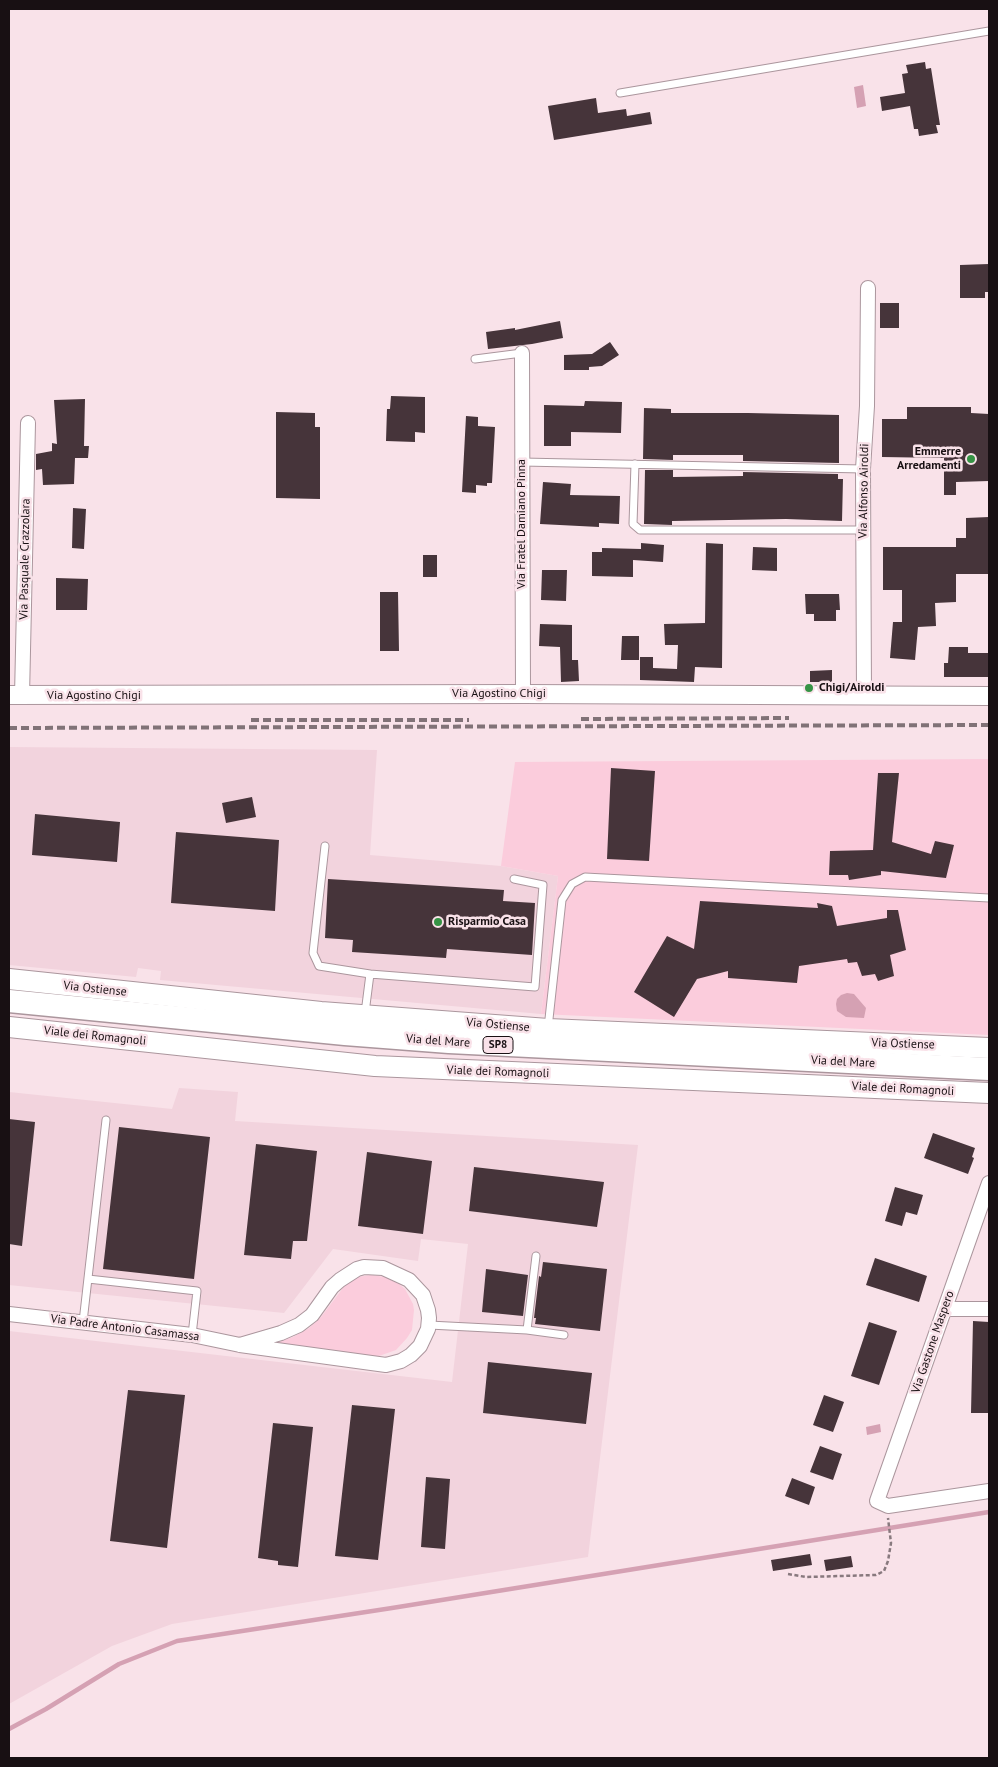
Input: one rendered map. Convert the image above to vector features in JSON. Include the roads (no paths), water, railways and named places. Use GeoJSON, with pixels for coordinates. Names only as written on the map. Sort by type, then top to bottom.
{"type":"FeatureCollection","features":[{"type":"Feature","properties":{"kind":"main road","name":"Via Ostiense"},"geometry":{"type":"LineString","coordinates":[[9,980],[364,1016],[548,1029],[989,1048]]}},
{"type":"Feature","properties":{"kind":"main road","name":"Via del Mare"},"geometry":{"type":"LineString","coordinates":[[9,1001],[345,1034],[449,1042],[989,1069]]}},
{"type":"Feature","properties":{"kind":"main road","name":"Viale dei Romagnoli"},"geometry":{"type":"LineString","coordinates":[[9,1027],[384,1067],[989,1093]]}},
{"type":"Feature","properties":{"kind":"street","name":"Via Alfonso Airoldi"},"geometry":{"type":"LineString","coordinates":[[864,695],[863,469],[868,406],[868,288]]}},
{"type":"Feature","properties":{"kind":"street","name":"Via Fratel Damiano Pinna"},"geometry":{"type":"LineString","coordinates":[[522,353],[523,694]]}},
{"type":"Feature","properties":{"kind":"street","name":"Via Pasquale Crazzolara"},"geometry":{"type":"LineString","coordinates":[[16,696],[28,423]]}},
{"type":"Feature","properties":{"kind":"street","name":"Via Agostino Chigi"},"geometry":{"type":"LineString","coordinates":[[16,696],[523,694],[989,696]]}},
{"type":"Feature","properties":{"kind":"street","name":"Via Gastone Maspero"},"geometry":{"type":"LineString","coordinates":[[989,1183],[877,1501],[888,1506],[989,1491]]}},
{"type":"Feature","properties":{"kind":"street","name":"Via Padre Antonio Casamassa"},"geometry":{"type":"LineString","coordinates":[[9,1314],[192,1335],[240,1345],[379,1365],[401,1361],[415,1352],[423,1341],[429,1324],[429,1318],[423,1295],[414,1283],[389,1270],[364,1267],[357,1269],[332,1287],[312,1315],[299,1325],[240,1345]]}},
{"type":"Feature","properties":{"kind":"street"},"geometry":{"type":"LineString","coordinates":[[945,1309],[989,1309]]}},
{"type":"Feature","properties":{"kind":"lane"},"geometry":{"type":"LineString","coordinates":[[620,92],[989,31]]}},
{"type":"Feature","properties":{"kind":"lane"},"geometry":{"type":"LineString","coordinates":[[475,359],[522,353]]}},
{"type":"Feature","properties":{"kind":"lane"},"geometry":{"type":"LineString","coordinates":[[521,462],[863,469]]}},
{"type":"Feature","properties":{"kind":"lane"},"geometry":{"type":"LineString","coordinates":[[635,464],[633,524],[640,530],[863,530]]}},
{"type":"Feature","properties":{"kind":"lane"},"geometry":{"type":"LineString","coordinates":[[325,846],[313,953],[319,966],[370,974],[535,988],[543,885],[514,879]]}},
{"type":"Feature","properties":{"kind":"lane"},"geometry":{"type":"LineString","coordinates":[[548,1029],[562,900],[572,884],[585,877],[989,898]]}},
{"type":"Feature","properties":{"kind":"lane"},"geometry":{"type":"LineString","coordinates":[[364,1016],[370,974]]}},
{"type":"Feature","properties":{"kind":"lane"},"geometry":{"type":"LineString","coordinates":[[83,1322],[106,1120]]}},
{"type":"Feature","properties":{"kind":"lane"},"geometry":{"type":"LineString","coordinates":[[527,1330],[536,1256]]}},
{"type":"Feature","properties":{"kind":"lane"},"geometry":{"type":"LineString","coordinates":[[88,1279],[197,1291],[192,1335]]}},
{"type":"Feature","properties":{"kind":"lane"},"geometry":{"type":"LineString","coordinates":[[429,1324],[527,1330],[564,1335]]}},
{"type":"Feature","properties":{"kind":"waterway"},"geometry":{"type":"LineString","coordinates":[[9,1729],[46,1709],[119,1664],[177,1641],[989,1512]]}},
{"type":"Feature","properties":{"kind":"railway"},"geometry":{"type":"LineString","coordinates":[[581,719],[789,718]]}},
{"type":"Feature","properties":{"kind":"railway"},"geometry":{"type":"LineString","coordinates":[[251,720],[469,720]]}},
{"type":"Feature","properties":{"kind":"railway"},"geometry":{"type":"LineString","coordinates":[[9,728],[989,725]]}},
{"type":"Feature","properties":{"kind":"place","name":"Emmerre Arredamenti"},"geometry":{"type":"Point","coordinates":[971,459]}},
{"type":"Feature","properties":{"kind":"place","name":"Chigi/Airoldi"},"geometry":{"type":"Point","coordinates":[809,688]}},
{"type":"Feature","properties":{"kind":"place","name":"Risparmio Casa"},"geometry":{"type":"Point","coordinates":[438,922]}}]}
